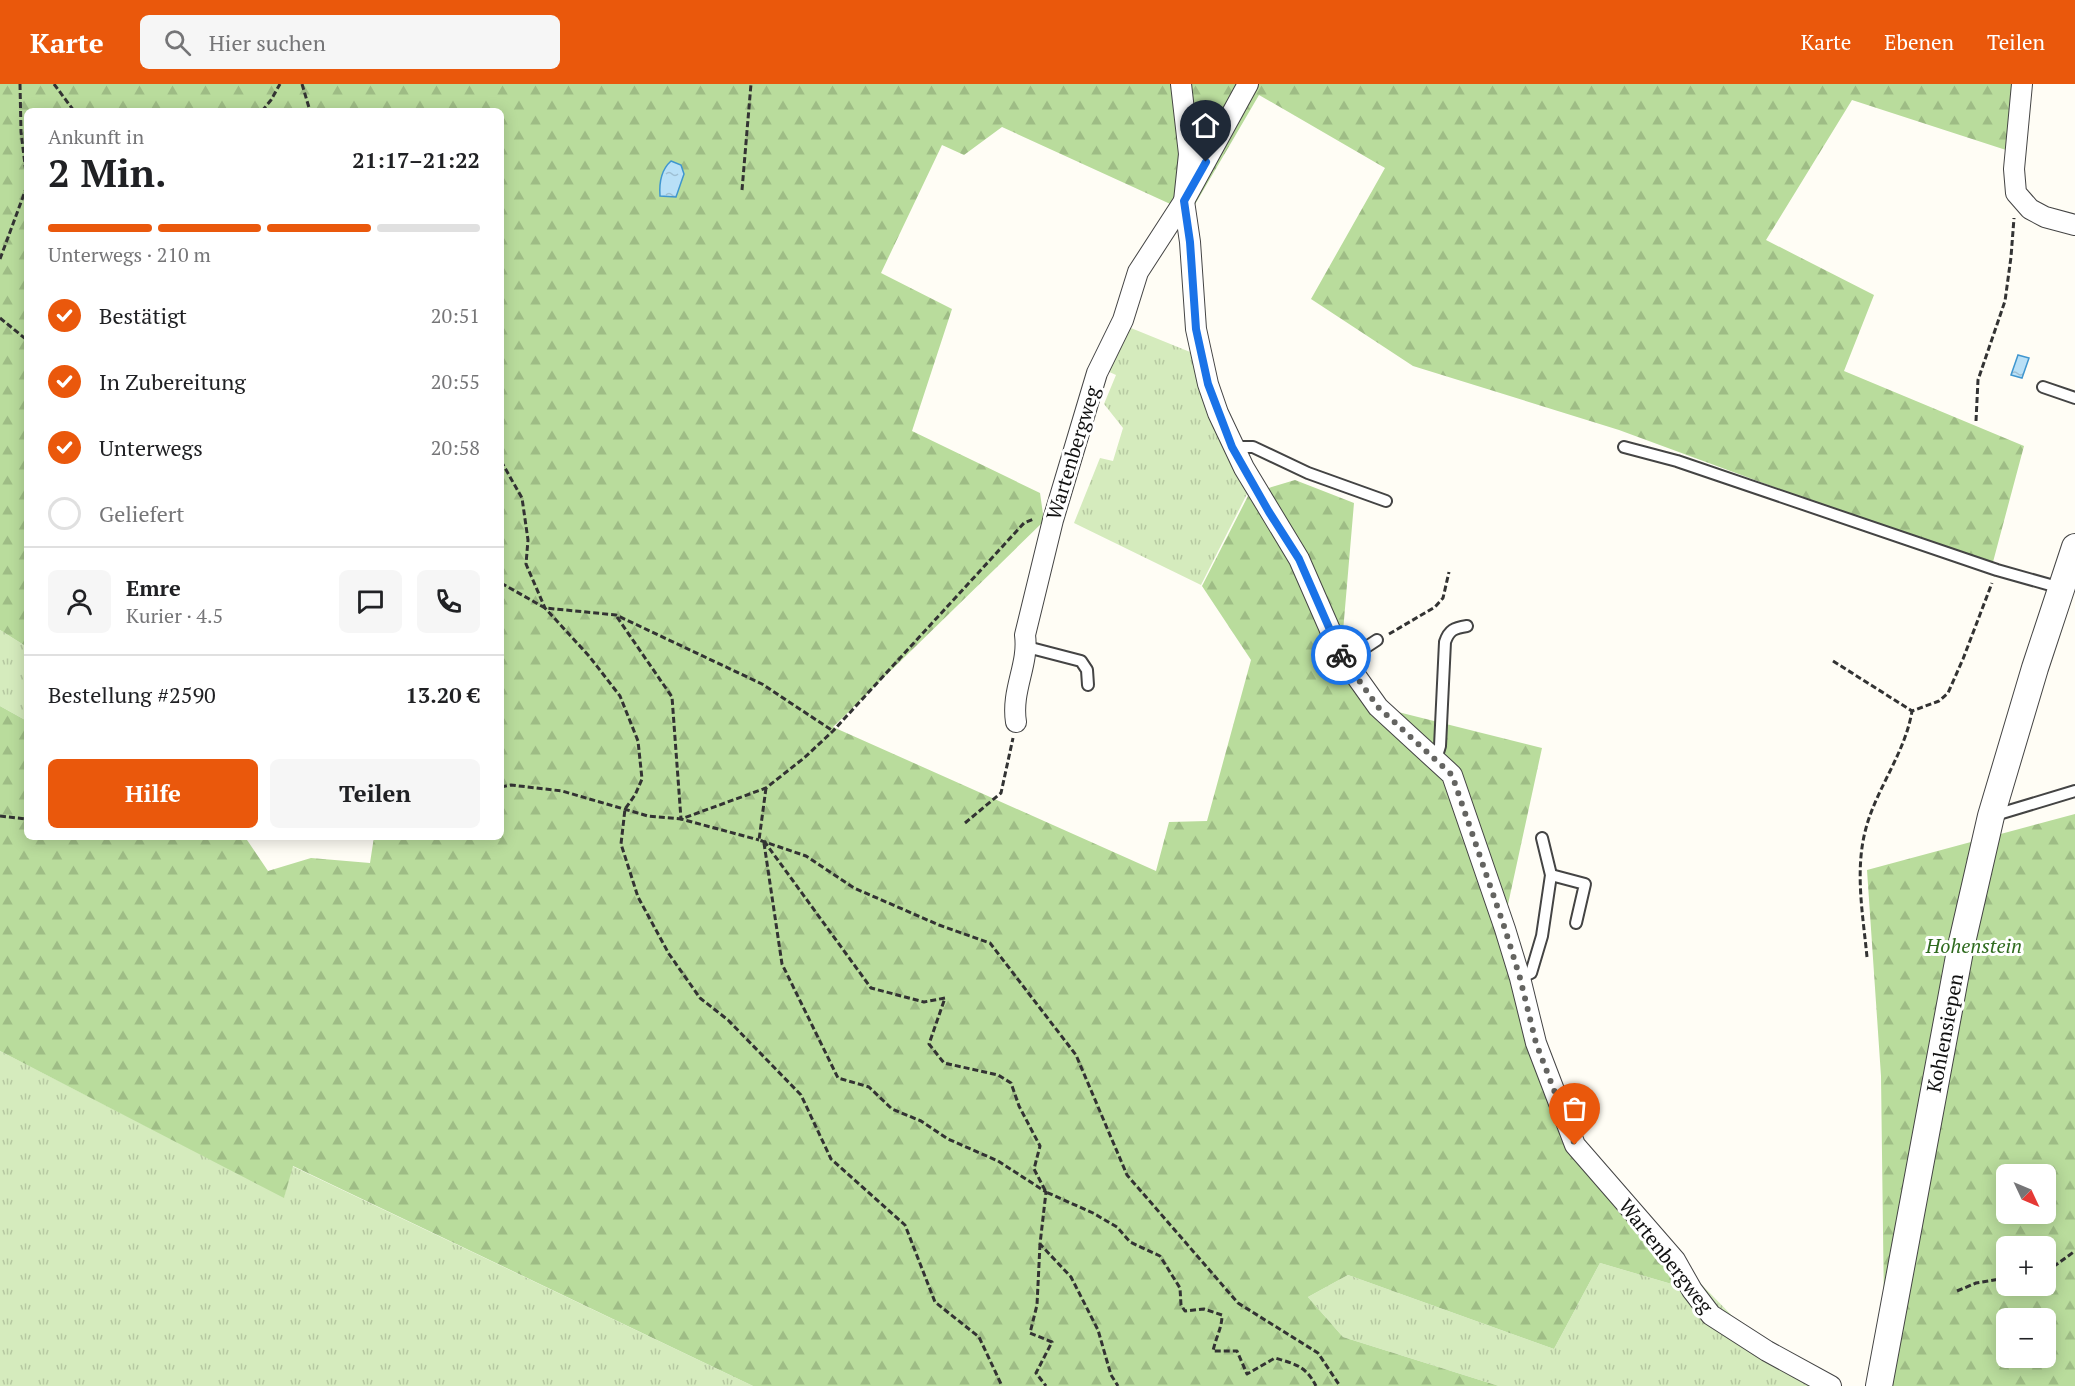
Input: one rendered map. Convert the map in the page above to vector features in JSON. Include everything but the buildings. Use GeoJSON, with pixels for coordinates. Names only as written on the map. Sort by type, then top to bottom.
{"type":"FeatureCollection","features":[{"type":"Feature","properties":{"kind":"street","name":"Wartenbergweg"},"geometry":{"type":"LineString","coordinates":[[1181,84],[1189,154],[1184,201],[1190,242],[1196,329],[1208,384],[1232,447],[1299,559],[1345,661],[1378,707],[1452,775],[1505,929],[1536,1043],[1575,1145],[1675,1260],[1692,1290],[1711,1315],[1767,1351],[1831,1386]]}},
{"type":"Feature","properties":{"kind":"street"},"geometry":{"type":"LineString","coordinates":[[1184,201],[1248,84]]}},
{"type":"Feature","properties":{"kind":"street"},"geometry":{"type":"LineString","coordinates":[[2022,84],[2014,169],[2016,193],[2030,209],[2045,217],[2075,225]]}},
{"type":"Feature","properties":{"kind":"street","name":"Wartenbergweg"},"geometry":{"type":"LineString","coordinates":[[1016,722],[1014,706],[1027,647],[1025,635],[1053,520],[1097,374],[1123,320],[1138,272],[1184,201]]}},
{"type":"Feature","properties":{"kind":"street","name":"Kohlensiepen"},"geometry":{"type":"LineString","coordinates":[[1879,1386],[1960,951],[1991,816],[2075,547]]}},
{"type":"Feature","properties":{"kind":"lane"},"geometry":{"type":"LineString","coordinates":[[2043,387],[2075,398]]}},
{"type":"Feature","properties":{"kind":"lane"},"geometry":{"type":"LineString","coordinates":[[1232,447],[1252,447],[1308,473],[1386,501]]}},
{"type":"Feature","properties":{"kind":"lane"},"geometry":{"type":"LineString","coordinates":[[1624,447],[1677,461],[1996,570],[2067,577]]}},
{"type":"Feature","properties":{"kind":"lane"},"geometry":{"type":"LineString","coordinates":[[1436,759],[1440,746],[1444,642],[1452,629],[1467,626]]}},
{"type":"Feature","properties":{"kind":"lane"},"geometry":{"type":"LineString","coordinates":[[1345,661],[1377,640]]}},
{"type":"Feature","properties":{"kind":"lane"},"geometry":{"type":"LineString","coordinates":[[1027,647],[1081,661],[1087,670],[1088,685]]}},
{"type":"Feature","properties":{"kind":"lane"},"geometry":{"type":"LineString","coordinates":[[1991,816],[2075,791]]}},
{"type":"Feature","properties":{"kind":"lane"},"geometry":{"type":"LineString","coordinates":[[1520,978],[1531,973],[1542,936],[1551,875],[1542,838]]}},
{"type":"Feature","properties":{"kind":"lane"},"geometry":{"type":"LineString","coordinates":[[1551,875],[1585,884],[1576,924]]}},
{"type":"Feature","properties":{"kind":"path"},"geometry":{"type":"LineString","coordinates":[[20,84],[24,158]]}},
{"type":"Feature","properties":{"kind":"path"},"geometry":{"type":"LineString","coordinates":[[54,84],[72,108]]}},
{"type":"Feature","properties":{"kind":"path"},"geometry":{"type":"LineString","coordinates":[[264,108],[280,84]]}},
{"type":"Feature","properties":{"kind":"path"},"geometry":{"type":"LineString","coordinates":[[302,84],[309,108]]}},
{"type":"Feature","properties":{"kind":"path"},"geometry":{"type":"LineString","coordinates":[[742,190],[751,84]]}},
{"type":"Feature","properties":{"kind":"path"},"geometry":{"type":"LineString","coordinates":[[0,259],[24,192]]}},
{"type":"Feature","properties":{"kind":"path"},"geometry":{"type":"LineString","coordinates":[[1976,421],[1978,380],[2005,300],[2012,258],[2016,193]]}},
{"type":"Feature","properties":{"kind":"path"},"geometry":{"type":"LineString","coordinates":[[0,318],[24,337]]}},
{"type":"Feature","properties":{"kind":"path"},"geometry":{"type":"LineString","coordinates":[[504,466],[522,498],[528,540],[526,564],[545,608]]}},
{"type":"Feature","properties":{"kind":"path"},"geometry":{"type":"LineString","coordinates":[[681,819],[766,788],[804,758],[833,731],[1024,523],[1040,517],[1053,520]]}},
{"type":"Feature","properties":{"kind":"path"},"geometry":{"type":"LineString","coordinates":[[1912,711],[1939,700],[1948,693],[1996,570]]}},
{"type":"Feature","properties":{"kind":"path"},"geometry":{"type":"LineString","coordinates":[[1394,631],[1435,607],[1443,598],[1449,572]]}},
{"type":"Feature","properties":{"kind":"path"},"geometry":{"type":"LineString","coordinates":[[504,586],[545,608],[589,656],[620,696],[638,741],[642,778],[635,795],[625,809],[621,844],[638,897],[669,954],[700,998],[728,1020],[801,1095],[831,1159],[905,1225],[935,1302],[979,1337],[1002,1386]]}},
{"type":"Feature","properties":{"kind":"path"},"geometry":{"type":"LineString","coordinates":[[545,608],[615,615],[762,684],[833,731]]}},
{"type":"Feature","properties":{"kind":"path"},"geometry":{"type":"LineString","coordinates":[[615,615],[672,696],[681,819]]}},
{"type":"Feature","properties":{"kind":"path"},"geometry":{"type":"LineString","coordinates":[[1833,661],[1912,711]]}},
{"type":"Feature","properties":{"kind":"path"},"geometry":{"type":"LineString","coordinates":[[1867,957],[1860,881],[1865,831],[1909,729],[1912,711]]}},
{"type":"Feature","properties":{"kind":"path"},"geometry":{"type":"LineString","coordinates":[[965,823],[1001,793],[1016,722]]}},
{"type":"Feature","properties":{"kind":"path"},"geometry":{"type":"LineString","coordinates":[[504,786],[511,785],[562,792],[648,816],[681,819],[759,840],[806,856],[854,888],[939,925],[990,943],[1076,1055],[1127,1175],[1238,1303],[1318,1353],[1340,1386]]}},
{"type":"Feature","properties":{"kind":"path"},"geometry":{"type":"LineString","coordinates":[[759,840],[766,788]]}},
{"type":"Feature","properties":{"kind":"path"},"geometry":{"type":"LineString","coordinates":[[0,816],[24,819]]}},
{"type":"Feature","properties":{"kind":"path"},"geometry":{"type":"LineString","coordinates":[[764,842],[783,964],[838,1078],[869,1087],[892,1109],[921,1121],[948,1139],[998,1161],[1046,1192],[1093,1213],[1117,1227],[1130,1242],[1160,1256],[1180,1288],[1181,1305],[1185,1311],[1204,1309],[1222,1315],[1222,1328],[1216,1336],[1213,1350],[1237,1351],[1247,1374],[1275,1358],[1300,1365],[1316,1386]]}},
{"type":"Feature","properties":{"kind":"path"},"geometry":{"type":"LineString","coordinates":[[764,842],[871,988],[924,1002],[945,998],[929,1044],[944,1063],[998,1075],[1011,1083],[1019,1106],[1040,1146],[1034,1169],[1046,1192],[1040,1244],[1037,1305],[1030,1333],[1052,1342],[1036,1373],[1046,1386]]}},
{"type":"Feature","properties":{"kind":"path"},"geometry":{"type":"LineString","coordinates":[[1040,1244],[1071,1277],[1098,1330],[1111,1375],[1118,1386]]}},
{"type":"Feature","properties":{"kind":"path"},"geometry":{"type":"LineString","coordinates":[[2056,1265],[2075,1251]]}},
{"type":"Feature","properties":{"kind":"path"},"geometry":{"type":"LineString","coordinates":[[1957,1290],[1976,1283],[1996,1280]]}},
{"type":"Feature","properties":{"kind":"green space"},"geometry":{"type":"Polygon","coordinates":[[[0,84],[2012,84],[2006,150],[1852,100],[1766,240],[1874,295],[1844,371],[2024,446],[1993,562],[1801,497],[1619,430],[1413,366],[1311,299],[1385,168],[1259,95],[1190,213],[1002,127],[964,155],[942,145],[881,273],[952,309],[912,431],[1040,493],[1044,521],[833,727],[1156,871],[1169,822],[1207,821],[1251,660],[1202,586],[1249,494],[1295,480],[1354,503],[1341,655],[1378,707],[1542,748],[1507,909],[1575,1145],[1692,1290],[1600,1263],[1554,1349],[1348,1275],[1308,1297],[1343,1337],[1499,1386],[753,1386],[293,1166],[284,1198],[0,1051],[0,706],[24,719],[24,840],[247,840],[268,871],[311,858],[370,863],[374,840],[504,840],[504,108],[24,108],[24,645],[0,630],[0,84]]]}},
{"type":"Feature","properties":{"kind":"green space"},"geometry":{"type":"Polygon","coordinates":[[[1126,326],[1195,354],[1248,492],[1201,585],[1074,523],[1100,458],[1113,461],[1123,428],[1104,404],[1116,375],[1105,370],[1126,326]]]}},
{"type":"Feature","properties":{"kind":"green space"},"geometry":{"type":"Polygon","coordinates":[[[0,630],[24,645],[24,719],[0,706],[0,630]]]}},
{"type":"Feature","properties":{"kind":"green space","name":"Hohenstein"},"geometry":{"type":"Polygon","coordinates":[[[2075,814],[2075,1386],[1885,1386],[1881,1076],[1867,870],[2075,814]]]}},
{"type":"Feature","properties":{"kind":"green space"},"geometry":{"type":"Polygon","coordinates":[[[0,1051],[284,1197],[292,1166],[753,1386],[0,1386],[0,1051]]]}},
{"type":"Feature","properties":{"kind":"green space"},"geometry":{"type":"Polygon","coordinates":[[[1600,1263],[1692,1290],[1701,1284],[1752,1336],[1840,1386],[1499,1386],[1343,1337],[1308,1297],[1348,1275],[1554,1349],[1600,1263]]]}},
{"type":"Feature","properties":{"kind":"water"},"geometry":{"type":"Polygon","coordinates":[[[671,161],[681,165],[684,174],[676,197],[660,196],[661,177],[671,161]]]}},
{"type":"Feature","properties":{"kind":"water"},"geometry":{"type":"Polygon","coordinates":[[[2018,355],[2029,358],[2022,378],[2011,375],[2018,355]]]}},
{"type":"Feature","properties":{"kind":"way so far"},"geometry":{"type":"LineString","coordinates":[[1341,655],[1378,707],[1452,775],[1505,929],[1536,1043],[1575,1145]]}},
{"type":"Feature","properties":{"kind":"route"},"geometry":{"type":"LineString","coordinates":[[1206,162],[1184,201],[1190,242],[1196,329],[1208,384],[1232,447],[1299,559],[1341,655]]}}]}
